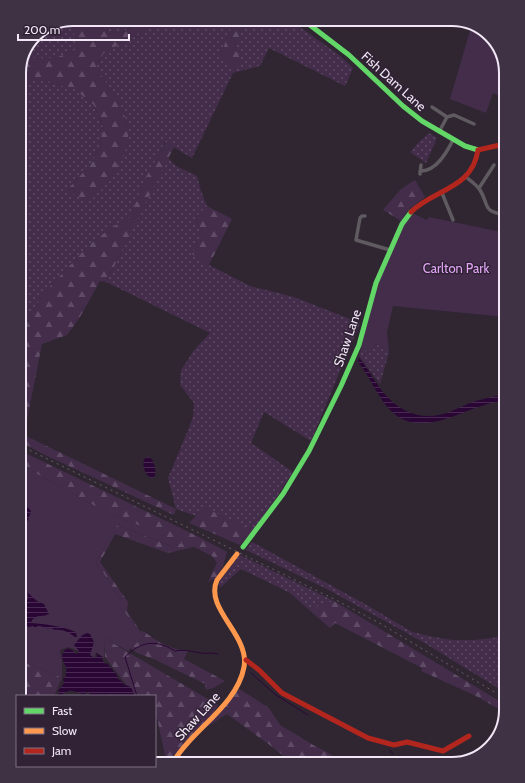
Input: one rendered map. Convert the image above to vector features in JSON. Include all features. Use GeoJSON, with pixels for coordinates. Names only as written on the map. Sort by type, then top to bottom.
{"type":"FeatureCollection","features":[{"type":"Feature","properties":{"kind":"street","name":"Fish Dam Lane"},"geometry":{"type":"LineString","coordinates":[[312,27],[349,55],[403,106],[422,121],[453,140],[478,150]]}},
{"type":"Feature","properties":{"kind":"street"},"geometry":{"type":"LineString","coordinates":[[432,107],[447,116],[454,115],[474,124]]}},
{"type":"Feature","properties":{"kind":"street"},"geometry":{"type":"LineString","coordinates":[[439,132],[447,116]]}},
{"type":"Feature","properties":{"kind":"street"},"geometry":{"type":"LineString","coordinates":[[421,165],[420,172],[429,170],[445,155],[453,140]]}},
{"type":"Feature","properties":{"kind":"street"},"geometry":{"type":"LineString","coordinates":[[478,150],[499,145]]}},
{"type":"Feature","properties":{"kind":"street","name":"Shaw Lane"},"geometry":{"type":"LineString","coordinates":[[243,547],[283,494],[309,451],[341,386],[359,345],[376,283],[397,232],[411,212],[424,202],[442,193],[466,177],[475,161],[478,150]]}},
{"type":"Feature","properties":{"kind":"street"},"geometry":{"type":"LineString","coordinates":[[479,188],[494,165]]}},
{"type":"Feature","properties":{"kind":"street"},"geometry":{"type":"LineString","coordinates":[[466,177],[479,188],[488,209],[499,213]]}},
{"type":"Feature","properties":{"kind":"street"},"geometry":{"type":"LineString","coordinates":[[442,193],[453,220]]}},
{"type":"Feature","properties":{"kind":"street"},"geometry":{"type":"LineString","coordinates":[[365,216],[360,218],[356,240],[390,250]]}},
{"type":"Feature","properties":{"kind":"street"},"geometry":{"type":"LineString","coordinates":[[237,554],[218,578],[215,585],[217,603],[242,646],[246,660],[259,670],[282,694],[368,738],[394,745],[407,742],[443,751],[469,736]]}},
{"type":"Feature","properties":{"kind":"street","name":"Shaw Lane"},"geometry":{"type":"LineString","coordinates":[[177,757],[185,745],[213,717],[228,698],[237,685],[246,660]]}},
{"type":"Feature","properties":{"kind":"green space"},"geometry":{"type":"Polygon","coordinates":[[[70,26],[76,37],[78,49],[55,58],[36,59],[30,56],[40,40],[55,30],[70,26]]]}},
{"type":"Feature","properties":{"kind":"green space"},"geometry":{"type":"Polygon","coordinates":[[[70,26],[101,26],[110,34],[124,32],[133,26],[148,26],[136,35],[104,53],[96,64],[101,75],[120,103],[128,126],[128,143],[123,157],[108,183],[88,203],[67,190],[91,164],[100,146],[103,126],[94,105],[73,88],[26,78],[27,64],[30,56],[36,59],[55,58],[78,49],[76,37],[70,26]]]}},
{"type":"Feature","properties":{"kind":"green space"},"geometry":{"type":"Polygon","coordinates":[[[132,26],[123,32],[110,34],[102,27],[132,26]]]}},
{"type":"Feature","properties":{"kind":"green space"},"geometry":{"type":"Polygon","coordinates":[[[148,26],[232,26],[220,56],[242,61],[234,47],[246,26],[299,26],[339,55],[353,68],[345,86],[269,48],[260,66],[233,73],[192,158],[165,142],[134,206],[132,216],[128,220],[112,227],[90,244],[45,292],[32,311],[26,325],[26,78],[73,88],[94,105],[103,127],[100,146],[91,164],[67,190],[123,155],[128,143],[128,126],[120,103],[101,75],[96,64],[104,53],[136,35],[148,26]]]}},
{"type":"Feature","properties":{"kind":"green space"},"geometry":{"type":"Polygon","coordinates":[[[232,26],[246,26],[234,47],[242,61],[235,68],[220,56],[232,26]]]}},
{"type":"Feature","properties":{"kind":"green space"},"geometry":{"type":"Polygon","coordinates":[[[470,30],[485,40],[493,50],[499,67],[499,96],[493,93],[486,113],[450,99],[470,30]]]}},
{"type":"Feature","properties":{"kind":"green space"},"geometry":{"type":"Polygon","coordinates":[[[429,133],[437,138],[426,163],[410,152],[429,133]]]}},
{"type":"Feature","properties":{"kind":"green space"},"geometry":{"type":"Polygon","coordinates":[[[166,142],[174,147],[106,282],[100,281],[80,317],[67,335],[42,344],[26,425],[26,325],[32,311],[45,292],[90,244],[112,227],[128,220],[132,216],[134,206],[146,177],[166,142]]]}},
{"type":"Feature","properties":{"kind":"green space"},"geometry":{"type":"Polygon","coordinates":[[[168,158],[176,166],[197,176],[207,206],[195,218],[202,232],[192,254],[209,265],[250,286],[294,297],[360,323],[311,441],[264,412],[251,443],[293,472],[253,530],[201,506],[196,516],[176,509],[168,478],[193,417],[194,403],[180,385],[181,370],[195,349],[210,333],[106,282],[168,158]]]}},
{"type":"Feature","properties":{"kind":"green space"},"geometry":{"type":"Polygon","coordinates":[[[415,180],[425,197],[408,210],[401,221],[383,210],[401,189],[415,180]]]}},
{"type":"Feature","properties":{"kind":"green space"},"geometry":{"type":"Polygon","coordinates":[[[207,206],[232,219],[209,265],[192,254],[202,232],[195,218],[207,206]]]}},
{"type":"Feature","properties":{"kind":"green space","name":"Carlton Park"},"geometry":{"type":"Polygon","coordinates":[[[414,214],[427,220],[429,217],[499,232],[499,316],[393,306],[387,332],[389,352],[376,344],[371,352],[361,348],[380,275],[405,223],[414,214]]]}},
{"type":"Feature","properties":{"kind":"green space"},"geometry":{"type":"Polygon","coordinates":[[[376,344],[389,352],[380,384],[359,356],[361,348],[371,352],[376,344]]]}},
{"type":"Feature","properties":{"kind":"green space"},"geometry":{"type":"Polygon","coordinates":[[[26,436],[176,509],[174,515],[26,445],[26,436]]]}},
{"type":"Feature","properties":{"kind":"green space"},"geometry":{"type":"Polygon","coordinates":[[[26,453],[227,552],[223,565],[218,574],[208,582],[217,563],[212,556],[194,547],[168,553],[115,534],[100,562],[128,602],[127,611],[140,631],[167,646],[188,651],[184,659],[225,681],[206,690],[205,684],[156,660],[137,653],[131,648],[144,636],[121,608],[121,600],[96,562],[117,525],[171,546],[181,543],[104,511],[26,468],[26,453]]]}},
{"type":"Feature","properties":{"kind":"green space"},"geometry":{"type":"Polygon","coordinates":[[[26,468],[104,511],[182,543],[172,546],[117,525],[96,562],[121,600],[121,608],[144,636],[128,651],[104,638],[104,658],[96,652],[94,660],[90,655],[68,647],[60,650],[62,661],[62,681],[59,676],[26,663],[26,468]]]}},
{"type":"Feature","properties":{"kind":"green space"},"geometry":{"type":"Polygon","coordinates":[[[201,506],[253,530],[240,545],[189,523],[196,516],[201,506]]]}},
{"type":"Feature","properties":{"kind":"green space"},"geometry":{"type":"Polygon","coordinates":[[[252,542],[365,604],[412,632],[453,640],[474,640],[499,636],[499,689],[423,642],[327,589],[246,550],[252,542]]]}},
{"type":"Feature","properties":{"kind":"green space"},"geometry":{"type":"Polygon","coordinates":[[[240,555],[334,601],[308,609],[290,593],[241,569],[220,588],[218,583],[240,555]]]}},
{"type":"Feature","properties":{"kind":"green space"},"geometry":{"type":"Polygon","coordinates":[[[334,601],[499,701],[499,705],[497,708],[474,695],[421,671],[422,668],[335,623],[330,628],[308,609],[334,601]]]}},
{"type":"Feature","properties":{"kind":"green space"},"geometry":{"type":"Polygon","coordinates":[[[104,638],[218,705],[212,715],[185,742],[174,757],[165,757],[156,718],[156,695],[130,695],[128,687],[105,657],[104,638]]]}},
{"type":"Feature","properties":{"kind":"green space"},"geometry":{"type":"Polygon","coordinates":[[[26,663],[59,676],[61,680],[54,695],[26,695],[26,663]]]}},
{"type":"Feature","properties":{"kind":"green space"},"geometry":{"type":"Polygon","coordinates":[[[238,688],[269,708],[280,725],[336,757],[285,757],[227,714],[202,730],[221,712],[238,688]]]}},
{"type":"Feature","properties":{"kind":"shaded area"},"geometry":{"type":"Polygon","coordinates":[[[359,358],[390,400],[397,406],[412,414],[429,416],[438,415],[447,413],[476,401],[499,395],[499,402],[446,419],[417,423],[403,419],[385,405],[358,362],[359,358]]]}},
{"type":"Feature","properties":{"kind":"shaded area"},"geometry":{"type":"Polygon","coordinates":[[[149,457],[153,461],[155,468],[155,476],[151,478],[144,470],[143,464],[144,459],[149,457]]]}},
{"type":"Feature","properties":{"kind":"shaded area"},"geometry":{"type":"Polygon","coordinates":[[[26,505],[31,511],[26,522],[26,505]]]}},
{"type":"Feature","properties":{"kind":"shaded area"},"geometry":{"type":"Polygon","coordinates":[[[26,591],[37,601],[44,604],[49,614],[37,617],[32,620],[31,623],[65,628],[76,632],[77,637],[51,628],[39,626],[35,628],[33,626],[26,626],[26,602],[28,599],[28,594],[26,591]]]}},
{"type":"Feature","properties":{"kind":"shaded area"},"geometry":{"type":"Polygon","coordinates":[[[90,634],[94,642],[90,655],[95,658],[97,656],[96,653],[103,657],[102,659],[105,664],[107,663],[117,675],[118,679],[123,682],[123,684],[131,687],[135,695],[90,695],[87,692],[83,694],[71,691],[58,695],[58,691],[64,683],[63,679],[66,676],[66,667],[62,659],[64,651],[69,649],[73,650],[77,654],[79,651],[74,645],[81,636],[90,634]]]}},
{"type":"Feature","properties":{"kind":"waterway"},"geometry":{"type":"LineString","coordinates":[[137,695],[125,657],[137,648],[143,645],[155,643],[175,651],[185,650],[218,654]]}},
{"type":"Feature","properties":{"kind":"waterway"},"geometry":{"type":"LineString","coordinates":[[251,673],[276,695],[308,715]]}},
{"type":"Feature","properties":{"kind":"waterway"},"geometry":{"type":"LineString","coordinates":[[390,750],[393,754]]}},
{"type":"Feature","properties":{"kind":"railway"},"geometry":{"type":"LineString","coordinates":[[26,448],[336,600],[381,624],[499,695]]}},
{"type":"Feature","properties":{"kind":"traffic: fast"},"geometry":{"type":"LineString","coordinates":[[311,26],[349,55],[403,106],[422,121],[465,146],[478,150]]}},
{"type":"Feature","properties":{"kind":"traffic: fast"},"geometry":{"type":"LineString","coordinates":[[243,547],[283,494],[309,451],[341,386],[359,345],[376,283],[402,224],[411,212]]}},
{"type":"Feature","properties":{"kind":"traffic: slow"},"geometry":{"type":"LineString","coordinates":[[177,757],[190,740],[223,706],[240,681],[244,667],[244,655],[235,633],[221,612],[215,591],[217,580],[237,554]]}},
{"type":"Feature","properties":{"kind":"traffic: jam"},"geometry":{"type":"LineString","coordinates":[[478,150],[499,145]]}},
{"type":"Feature","properties":{"kind":"traffic: jam"},"geometry":{"type":"LineString","coordinates":[[411,212],[420,204],[460,181],[468,173],[474,163],[478,150]]}},
{"type":"Feature","properties":{"kind":"traffic: jam"},"geometry":{"type":"LineString","coordinates":[[246,660],[259,670],[282,693],[368,738],[394,745],[407,742],[443,751],[469,736]]}}]}
